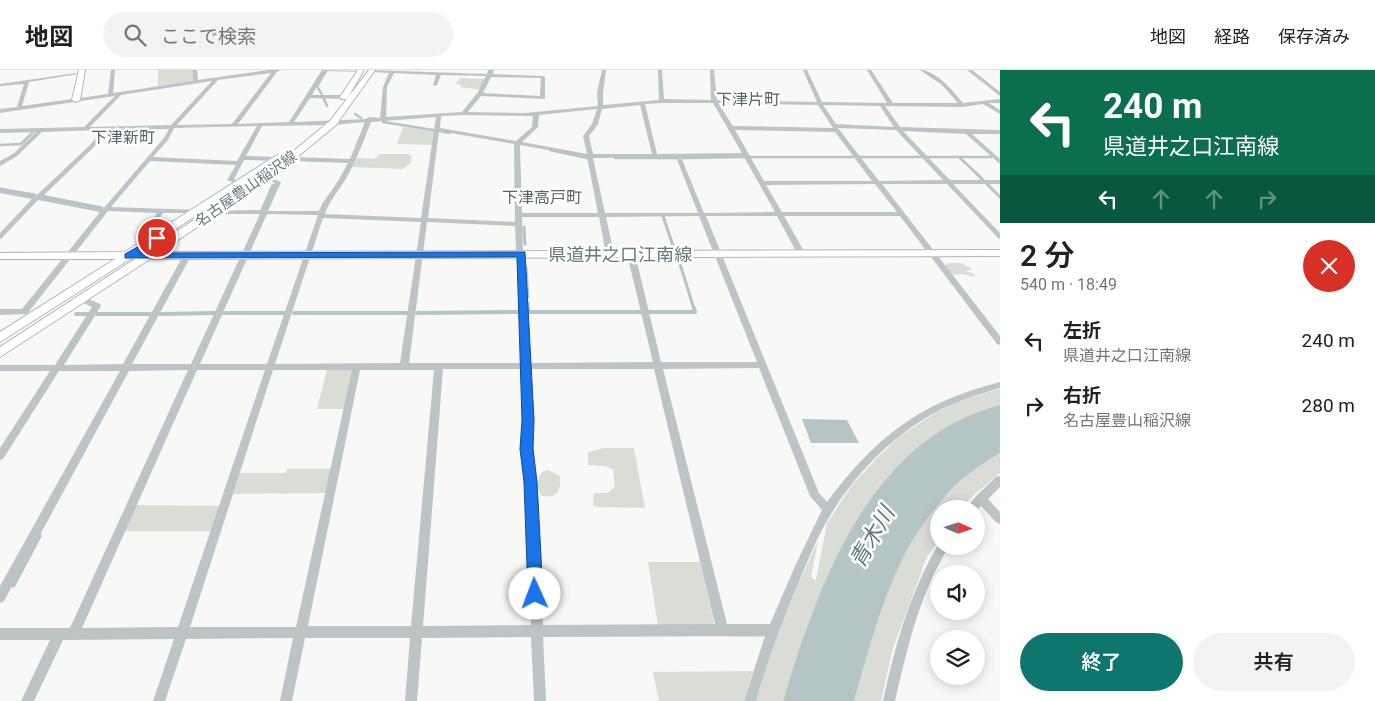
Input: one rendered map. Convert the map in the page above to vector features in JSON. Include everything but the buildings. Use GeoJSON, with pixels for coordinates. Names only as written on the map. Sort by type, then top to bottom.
{"type":"FeatureCollection","features":[{"type":"Feature","properties":{"kind":"main road","name":"名古屋豊山稲沢線"},"geometry":{"type":"LineString","coordinates":[[0,338],[199,212],[278,159],[322,122],[366,71]]}},
{"type":"Feature","properties":{"kind":"main road","name":"名古屋豊山稲沢線"},"geometry":{"type":"LineString","coordinates":[[0,353],[267,178],[333,122],[366,71]]}},
{"type":"Feature","properties":{"kind":"main road"},"geometry":{"type":"LineString","coordinates":[[76,100],[79,72]]}},
{"type":"Feature","properties":{"kind":"main road","name":"県道井之口江南線"},"geometry":{"type":"LineString","coordinates":[[0,256],[1000,253]]}},
{"type":"Feature","properties":{"kind":"street"},"geometry":{"type":"LineString","coordinates":[[110,95],[114,70]]}},
{"type":"Feature","properties":{"kind":"street"},"geometry":{"type":"LineString","coordinates":[[195,70],[196,82]]}},
{"type":"Feature","properties":{"kind":"street"},"geometry":{"type":"LineString","coordinates":[[0,111],[217,79],[246,72],[279,70]]}},
{"type":"Feature","properties":{"kind":"street"},"geometry":{"type":"LineString","coordinates":[[291,123],[325,70],[541,73],[543,77],[543,98],[479,94]]}},
{"type":"Feature","properties":{"kind":"street"},"geometry":{"type":"LineString","coordinates":[[604,70],[600,93],[600,108],[595,124],[586,136],[610,254]]}},
{"type":"Feature","properties":{"kind":"street"},"geometry":{"type":"LineString","coordinates":[[660,70],[662,101]]}},
{"type":"Feature","properties":{"kind":"street"},"geometry":{"type":"LineString","coordinates":[[712,70],[714,100],[801,253]]}},
{"type":"Feature","properties":{"kind":"street"},"geometry":{"type":"LineString","coordinates":[[805,70],[819,102],[835,128],[1000,342]]}},
{"type":"Feature","properties":{"kind":"street"},"geometry":{"type":"LineString","coordinates":[[868,70],[891,104]]}},
{"type":"Feature","properties":{"kind":"street"},"geometry":{"type":"LineString","coordinates":[[922,70],[944,84],[962,105]]}},
{"type":"Feature","properties":{"kind":"street"},"geometry":{"type":"LineString","coordinates":[[969,70],[1000,94]]}},
{"type":"Feature","properties":{"kind":"street"},"geometry":{"type":"LineString","coordinates":[[234,125],[275,71]]}},
{"type":"Feature","properties":{"kind":"street"},"geometry":{"type":"LineString","coordinates":[[383,118],[385,87],[393,71]]}},
{"type":"Feature","properties":{"kind":"street"},"geometry":{"type":"LineString","coordinates":[[0,85],[79,72]]}},
{"type":"Feature","properties":{"kind":"street"},"geometry":{"type":"LineString","coordinates":[[435,85],[443,72]]}},
{"type":"Feature","properties":{"kind":"street"},"geometry":{"type":"LineString","coordinates":[[464,113],[489,80],[490,72]]}},
{"type":"Feature","properties":{"kind":"street"},"geometry":{"type":"LineString","coordinates":[[0,312],[24,312],[174,126],[217,79]]}},
{"type":"Feature","properties":{"kind":"street"},"geometry":{"type":"LineString","coordinates":[[19,108],[27,82],[24,81]]}},
{"type":"Feature","properties":{"kind":"street"},"geometry":{"type":"LineString","coordinates":[[84,129],[120,94]]}},
{"type":"Feature","properties":{"kind":"street"},"geometry":{"type":"LineString","coordinates":[[308,96],[344,97]]}},
{"type":"Feature","properties":{"kind":"street"},"geometry":{"type":"LineString","coordinates":[[0,131],[333,122],[464,113],[536,115],[662,101],[714,100],[962,105],[1000,101]]}},
{"type":"Feature","properties":{"kind":"street"},"geometry":{"type":"LineString","coordinates":[[642,102],[655,156]]}},
{"type":"Feature","properties":{"kind":"street"},"geometry":{"type":"LineString","coordinates":[[880,104],[898,129],[1000,237]]}},
{"type":"Feature","properties":{"kind":"street"},"geometry":{"type":"LineString","coordinates":[[985,104],[1000,112]]}},
{"type":"Feature","properties":{"kind":"street"},"geometry":{"type":"LineString","coordinates":[[404,366],[421,255],[439,114]]}},
{"type":"Feature","properties":{"kind":"street"},"geometry":{"type":"LineString","coordinates":[[536,115],[535,127],[518,142],[518,224],[540,701]]}},
{"type":"Feature","properties":{"kind":"street"},"geometry":{"type":"LineString","coordinates":[[159,701],[325,204],[352,161],[369,120]]}},
{"type":"Feature","properties":{"kind":"street"},"geometry":{"type":"LineString","coordinates":[[242,184],[230,180],[261,124]]}},
{"type":"Feature","properties":{"kind":"street"},"geometry":{"type":"LineString","coordinates":[[0,237],[108,128]]}},
{"type":"Feature","properties":{"kind":"street"},"geometry":{"type":"LineString","coordinates":[[731,128],[835,128],[1000,132]]}},
{"type":"Feature","properties":{"kind":"street"},"geometry":{"type":"LineString","coordinates":[[437,129],[589,156],[746,155]]}},
{"type":"Feature","properties":{"kind":"street"},"geometry":{"type":"LineString","coordinates":[[0,164],[15,155],[41,130]]}},
{"type":"Feature","properties":{"kind":"street"},"geometry":{"type":"LineString","coordinates":[[967,132],[1000,162]]}},
{"type":"Feature","properties":{"kind":"street"},"geometry":{"type":"LineString","coordinates":[[678,156],[815,496],[828,510]]}},
{"type":"Feature","properties":{"kind":"street"},"geometry":{"type":"LineString","coordinates":[[148,159],[278,159]]}},
{"type":"Feature","properties":{"kind":"street"},"geometry":{"type":"LineString","coordinates":[[291,159],[352,161]]}},
{"type":"Feature","properties":{"kind":"street"},"geometry":{"type":"LineString","coordinates":[[73,634],[278,182],[267,178]]}},
{"type":"Feature","properties":{"kind":"street"},"geometry":{"type":"LineString","coordinates":[[762,183],[1000,182]]}},
{"type":"Feature","properties":{"kind":"street"},"geometry":{"type":"LineString","coordinates":[[0,191],[105,210],[199,212]]}},
{"type":"Feature","properties":{"kind":"street"},"geometry":{"type":"LineString","coordinates":[[142,239],[161,211]]}},
{"type":"Feature","properties":{"kind":"street"},"geometry":{"type":"LineString","coordinates":[[214,212],[322,214],[425,221],[518,224]]}},
{"type":"Feature","properties":{"kind":"street"},"geometry":{"type":"LineString","coordinates":[[518,215],[901,214]]}},
{"type":"Feature","properties":{"kind":"street"},"geometry":{"type":"LineString","coordinates":[[632,254],[722,630]]}},
{"type":"Feature","properties":{"kind":"street"},"geometry":{"type":"LineString","coordinates":[[0,597],[188,256]]}},
{"type":"Feature","properties":{"kind":"street"},"geometry":{"type":"LineString","coordinates":[[0,456],[97,306],[82,299]]}},
{"type":"Feature","properties":{"kind":"street"},"geometry":{"type":"LineString","coordinates":[[0,368],[762,365]]}},
{"type":"Feature","properties":{"kind":"street"},"geometry":{"type":"LineString","coordinates":[[286,701],[357,366]]}},
{"type":"Feature","properties":{"kind":"street"},"geometry":{"type":"LineString","coordinates":[[411,701],[439,366]]}},
{"type":"Feature","properties":{"kind":"street"},"geometry":{"type":"LineString","coordinates":[[750,701],[773,630],[794,579],[828,510],[847,482],[871,456],[896,434],[932,410],[958,396],[1000,386]]}},
{"type":"Feature","properties":{"kind":"street"},"geometry":{"type":"LineString","coordinates":[[1000,480],[981,498],[1000,519]]}},
{"type":"Feature","properties":{"kind":"street"},"geometry":{"type":"LineString","coordinates":[[889,701],[899,654],[932,564],[938,555]]}},
{"type":"Feature","properties":{"kind":"street"},"geometry":{"type":"LineString","coordinates":[[0,634],[773,630]]}},
{"type":"Feature","properties":{"kind":"street"},"geometry":{"type":"LineString","coordinates":[[27,701],[59,634]]}},
{"type":"Feature","properties":{"kind":"shaded area"},"geometry":{"type":"Polygon","coordinates":[[[158,70],[193,70],[194,81],[158,86],[158,70]]]}},
{"type":"Feature","properties":{"kind":"shaded area"},"geometry":{"type":"Polygon","coordinates":[[[460,78],[486,79],[481,90],[460,87],[461,85],[455,84],[460,78]]]}},
{"type":"Feature","properties":{"kind":"shaded area"},"geometry":{"type":"Polygon","coordinates":[[[403,127],[433,131],[432,145],[397,144],[403,127]]]}},
{"type":"Feature","properties":{"kind":"shaded area"},"geometry":{"type":"Polygon","coordinates":[[[379,154],[408,154],[412,157],[410,164],[402,169],[352,167],[356,158],[375,159],[379,154]]]}},
{"type":"Feature","properties":{"kind":"shaded area"},"geometry":{"type":"Polygon","coordinates":[[[948,263],[961,263],[972,269],[966,271],[974,274],[975,277],[962,274],[953,275],[945,266],[948,263]]]}},
{"type":"Feature","properties":{"kind":"shaded area"},"geometry":{"type":"Polygon","coordinates":[[[327,369],[351,369],[353,371],[345,409],[317,409],[327,369]]]}},
{"type":"Feature","properties":{"kind":"shaded area"},"geometry":{"type":"Polygon","coordinates":[[[1000,389],[1000,405],[954,423],[915,449],[883,483],[856,522],[833,565],[797,656],[783,701],[756,701],[776,639],[800,580],[818,541],[811,577],[816,580],[827,523],[852,485],[900,436],[935,413],[961,400],[1000,389]]]}},
{"type":"Feature","properties":{"kind":"shaded area"},"geometry":{"type":"Polygon","coordinates":[[[604,448],[634,448],[645,508],[598,507],[593,505],[594,493],[607,493],[615,487],[613,470],[606,466],[588,465],[588,452],[604,448]]]}},
{"type":"Feature","properties":{"kind":"shaded area"},"geometry":{"type":"Polygon","coordinates":[[[1000,453],[1000,473],[968,500],[942,500],[954,486],[1000,453]]]}},
{"type":"Feature","properties":{"kind":"shaded area"},"geometry":{"type":"Polygon","coordinates":[[[287,469],[332,469],[326,493],[233,494],[240,473],[286,473],[287,469]]]}},
{"type":"Feature","properties":{"kind":"shaded area"},"geometry":{"type":"Polygon","coordinates":[[[548,470],[560,476],[560,485],[555,494],[547,497],[542,496],[540,493],[538,481],[542,472],[548,470]]]}},
{"type":"Feature","properties":{"kind":"shaded area"},"geometry":{"type":"Polygon","coordinates":[[[136,505],[220,506],[211,531],[124,531],[136,505]]]}},
{"type":"Feature","properties":{"kind":"shaded area"},"geometry":{"type":"Polygon","coordinates":[[[930,515],[930,553],[893,648],[881,701],[854,701],[882,607],[909,546],[930,515]]]}},
{"type":"Feature","properties":{"kind":"shaded area"},"geometry":{"type":"Polygon","coordinates":[[[648,562],[700,562],[714,622],[711,626],[658,626],[648,562]]]}},
{"type":"Feature","properties":{"kind":"shaded area"},"geometry":{"type":"Polygon","coordinates":[[[753,671],[744,701],[659,701],[653,672],[753,671]]]}},
{"type":"Feature","properties":{"kind":"water","name":"青木川"},"geometry":{"type":"Polygon","coordinates":[[[1000,405],[1000,453],[960,481],[942,500],[930,500],[930,515],[909,546],[882,607],[854,701],[783,701],[813,611],[832,566],[855,523],[883,483],[915,449],[954,423],[1000,405]]]}},
{"type":"Feature","properties":{"kind":"water"},"geometry":{"type":"Polygon","coordinates":[[[802,419],[847,420],[859,443],[811,443],[802,419]]]}},
{"type":"Feature","properties":{"kind":"waterway"},"geometry":{"type":"LineString","coordinates":[[322,95],[317,86],[326,71]]}},
{"type":"Feature","properties":{"kind":"waterway"},"geometry":{"type":"LineString","coordinates":[[323,97],[327,106]]}},
{"type":"Feature","properties":{"kind":"waterway"},"geometry":{"type":"LineString","coordinates":[[355,114],[361,118]]}},
{"type":"Feature","properties":{"kind":"waterway"},"geometry":{"type":"LineString","coordinates":[[383,122],[433,130]]}},
{"type":"Feature","properties":{"kind":"waterway"},"geometry":{"type":"LineString","coordinates":[[440,131],[450,133]]}},
{"type":"Feature","properties":{"kind":"waterway"},"geometry":{"type":"LineString","coordinates":[[0,145],[21,144],[33,132]]}},
{"type":"Feature","properties":{"kind":"waterway"},"geometry":{"type":"LineString","coordinates":[[550,150],[587,158]]}},
{"type":"Feature","properties":{"kind":"waterway"},"geometry":{"type":"LineString","coordinates":[[683,158],[744,157]]}},
{"type":"Feature","properties":{"kind":"waterway"},"geometry":{"type":"LineString","coordinates":[[751,157],[853,157]]}},
{"type":"Feature","properties":{"kind":"waterway"},"geometry":{"type":"LineString","coordinates":[[860,157],[921,157]]}},
{"type":"Feature","properties":{"kind":"waterway"},"geometry":{"type":"LineString","coordinates":[[927,157],[959,157]]}},
{"type":"Feature","properties":{"kind":"waterway"},"geometry":{"type":"LineString","coordinates":[[959,157],[991,157]]}},
{"type":"Feature","properties":{"kind":"waterway"},"geometry":{"type":"LineString","coordinates":[[959,157],[978,175]]}},
{"type":"Feature","properties":{"kind":"waterway"},"geometry":{"type":"LineString","coordinates":[[615,158],[676,158]]}},
{"type":"Feature","properties":{"kind":"waterway"},"geometry":{"type":"LineString","coordinates":[[978,175],[983,180]]}},
{"type":"Feature","properties":{"kind":"waterway"},"geometry":{"type":"LineString","coordinates":[[987,184],[1000,197]]}},
{"type":"Feature","properties":{"kind":"waterway"},"geometry":{"type":"LineString","coordinates":[[262,210],[273,185]]}},
{"type":"Feature","properties":{"kind":"waterway"},"geometry":{"type":"LineString","coordinates":[[0,189],[35,195]]}},
{"type":"Feature","properties":{"kind":"waterway"},"geometry":{"type":"LineString","coordinates":[[41,196],[102,208]]}},
{"type":"Feature","properties":{"kind":"waterway"},"geometry":{"type":"LineString","coordinates":[[663,216],[673,246]]}},
{"type":"Feature","properties":{"kind":"waterway"},"geometry":{"type":"LineString","coordinates":[[524,227],[525,244]]}},
{"type":"Feature","properties":{"kind":"waterway"},"geometry":{"type":"LineString","coordinates":[[680,264],[694,309]]}},
{"type":"Feature","properties":{"kind":"waterway"},"geometry":{"type":"LineString","coordinates":[[526,267],[528,297]]}},
{"type":"Feature","properties":{"kind":"waterway"},"geometry":{"type":"LineString","coordinates":[[528,303],[528,312],[641,312]]}},
{"type":"Feature","properties":{"kind":"waterway"},"geometry":{"type":"LineString","coordinates":[[649,312],[695,312],[694,308]]}},
{"type":"Feature","properties":{"kind":"waterway"},"geometry":{"type":"LineString","coordinates":[[417,313],[520,312]]}},
{"type":"Feature","properties":{"kind":"waterway"},"geometry":{"type":"LineString","coordinates":[[159,314],[215,313]]}},
{"type":"Feature","properties":{"kind":"waterway"},"geometry":{"type":"LineString","coordinates":[[223,313],[285,313]]}},
{"type":"Feature","properties":{"kind":"waterway"},"geometry":{"type":"LineString","coordinates":[[294,313],[408,313]]}},
{"type":"Feature","properties":{"kind":"waterway"},"geometry":{"type":"LineString","coordinates":[[76,314],[89,314]]}},
{"type":"Feature","properties":{"kind":"waterway"},"geometry":{"type":"LineString","coordinates":[[97,314],[151,314]]}},
{"type":"Feature","properties":{"kind":"waterway"},"geometry":{"type":"LineString","coordinates":[[13,585],[39,536]]}},
{"type":"Feature","properties":{"kind":"district","name":"下津片町"},"geometry":{"type":"Point","coordinates":[748,99]}},
{"type":"Feature","properties":{"kind":"district","name":"下津新町"},"geometry":{"type":"Point","coordinates":[123,137]}},
{"type":"Feature","properties":{"kind":"district","name":"下津高戸町"},"geometry":{"type":"Point","coordinates":[542,197]}},
{"type":"Feature","properties":{"kind":"route"},"geometry":{"type":"LineString","coordinates":[[157,238],[129,256],[521,254],[528,420],[527,449],[531,482],[535,594]]}}]}
